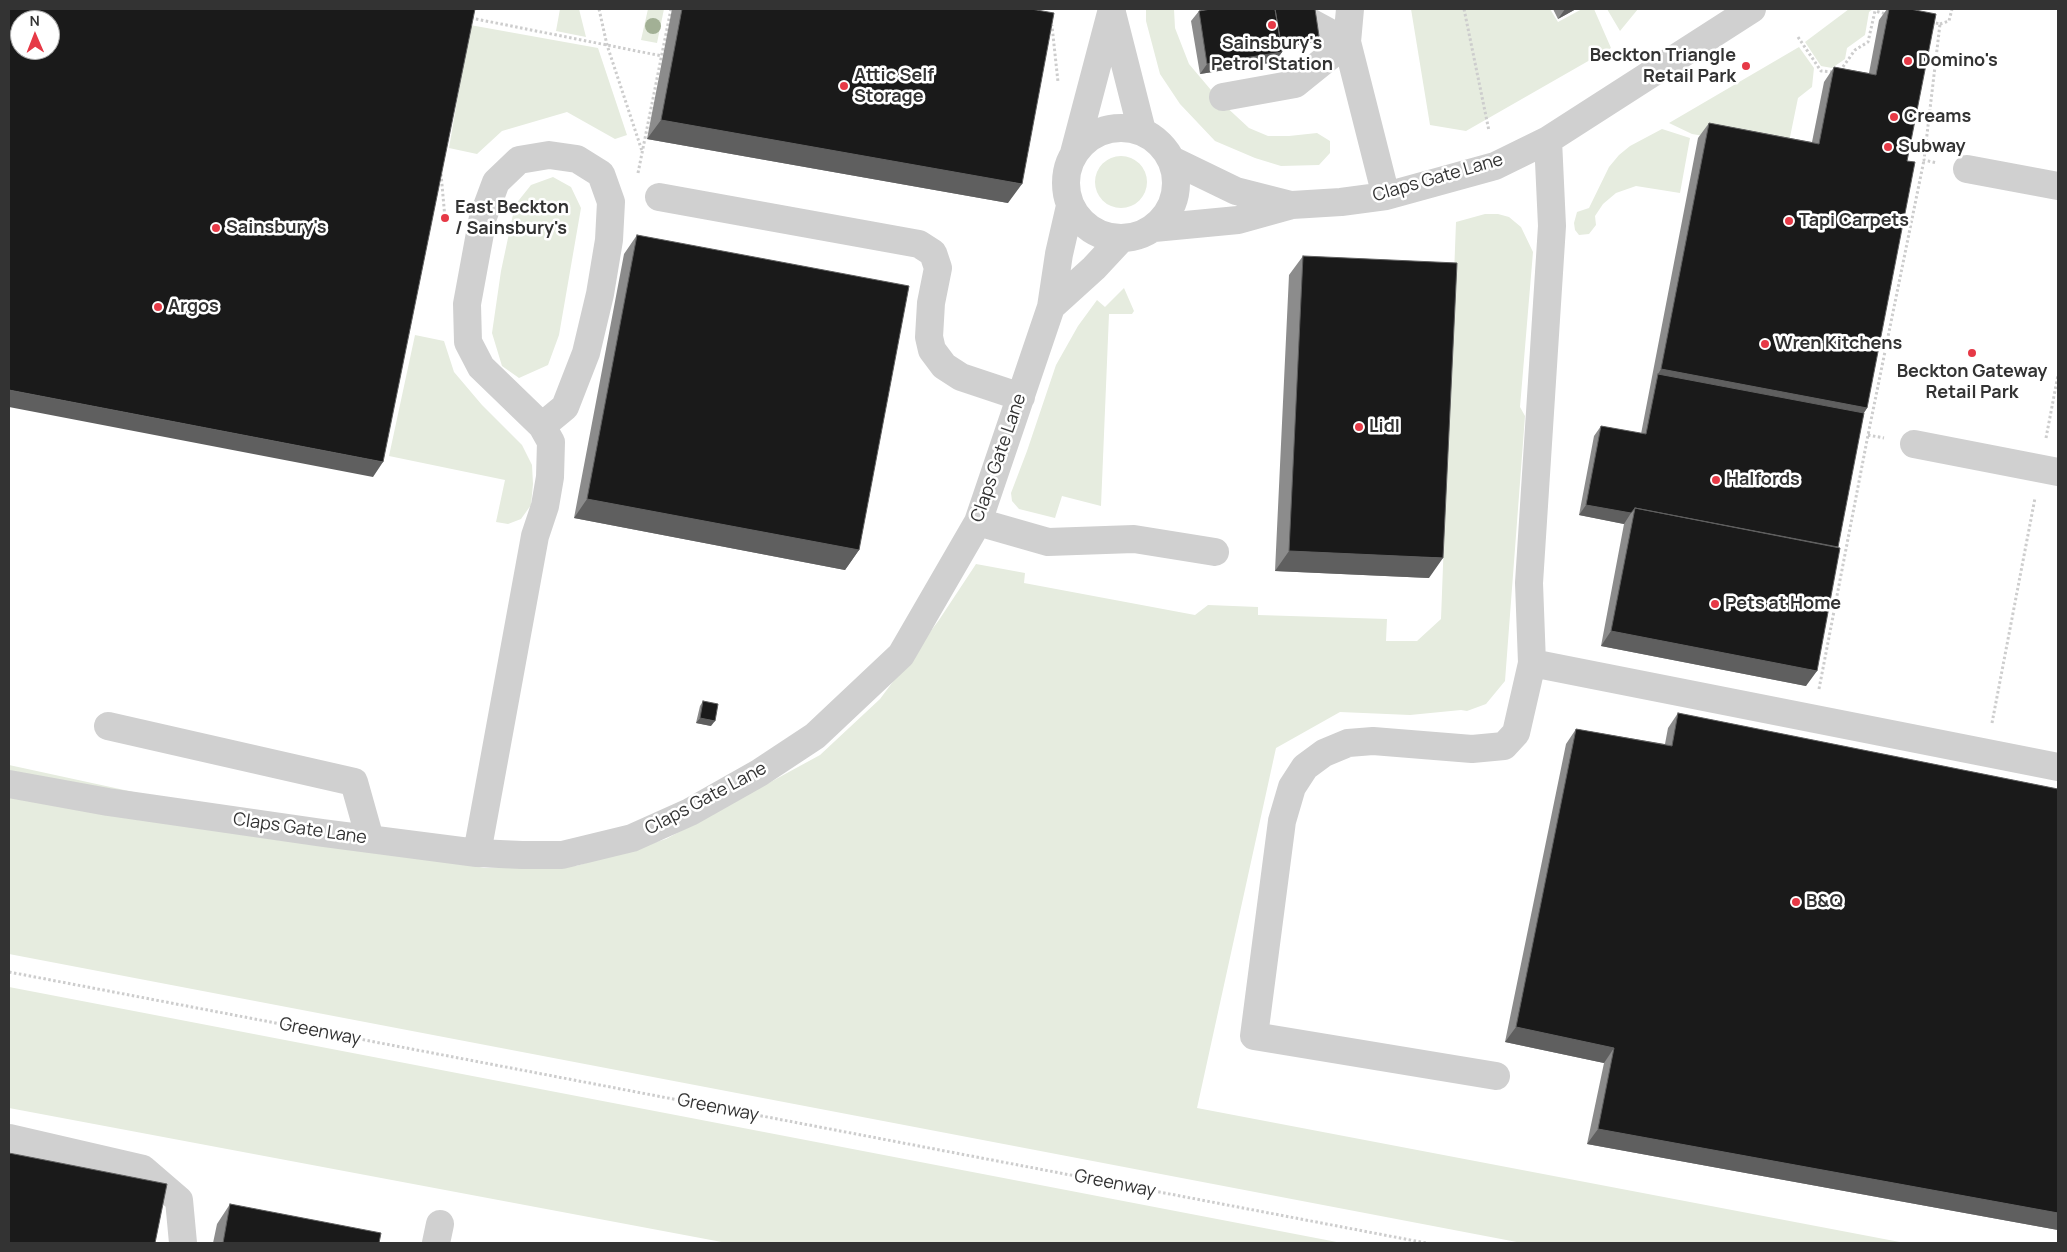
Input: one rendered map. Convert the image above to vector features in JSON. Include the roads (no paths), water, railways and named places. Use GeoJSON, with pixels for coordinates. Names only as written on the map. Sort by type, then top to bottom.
{"type":"FeatureCollection","features":[{"type":"Feature","properties":{"kind":"street"},"geometry":{"type":"LineString","coordinates":[[1286,9],[1347,42]]}},
{"type":"Feature","properties":{"kind":"street"},"geometry":{"type":"LineString","coordinates":[[1350,9],[1347,42],[1386,196]]}},
{"type":"Feature","properties":{"kind":"street","name":"Claps Gate Lane"},"geometry":{"type":"LineString","coordinates":[[1292,205],[1341,202],[1386,196],[1495,166],[1548,140],[1752,9]]}},
{"type":"Feature","properties":{"kind":"street"},"geometry":{"type":"LineString","coordinates":[[1112,10],[1142,131]]}},
{"type":"Feature","properties":{"kind":"street"},"geometry":{"type":"LineString","coordinates":[[1074,153],[1112,10]]}},
{"type":"Feature","properties":{"kind":"street"},"geometry":{"type":"LineString","coordinates":[[1223,97],[1295,84],[1347,42]]}},
{"type":"Feature","properties":{"kind":"street","name":"Claps Gate Lane"},"geometry":{"type":"LineString","coordinates":[[1122,127],[1142,131],[1160,143],[1172,160],[1177,178],[1176,196],[1168,214],[1154,228],[1139,236],[1121,239],[1100,235],[1082,223],[1070,206],[1066,188],[1067,170],[1074,153],[1087,139],[1103,130],[1122,127]]}},
{"type":"Feature","properties":{"kind":"street"},"geometry":{"type":"LineString","coordinates":[[1496,1076],[1254,1036],[1282,821],[1292,788],[1305,767],[1324,754],[1356,742],[1373,741],[1472,749],[1504,746],[1516,733],[1532,662],[1530,583],[1552,226],[1548,140]]}},
{"type":"Feature","properties":{"kind":"street"},"geometry":{"type":"LineString","coordinates":[[477,853],[535,536],[545,506],[550,477],[550,442],[542,426],[481,367],[468,342],[467,304],[483,217],[496,182],[519,160],[549,155],[577,159],[601,174],[611,202],[608,240],[600,294],[586,353],[566,407],[542,426]]}},
{"type":"Feature","properties":{"kind":"street"},"geometry":{"type":"LineString","coordinates":[[1172,160],[1236,191],[1292,205]]}},
{"type":"Feature","properties":{"kind":"street"},"geometry":{"type":"LineString","coordinates":[[1967,168],[2058,186]]}},
{"type":"Feature","properties":{"kind":"street"},"geometry":{"type":"LineString","coordinates":[[659,197],[919,244],[934,254],[938,268],[931,303],[928,338],[932,350],[944,366],[961,377],[1021,396]]}},
{"type":"Feature","properties":{"kind":"street"},"geometry":{"type":"LineString","coordinates":[[1154,228],[1238,220],[1292,205]]}},
{"type":"Feature","properties":{"kind":"street","name":"Claps Gate Lane"},"geometry":{"type":"LineString","coordinates":[[9,784],[117,803],[477,853],[562,855],[632,838],[690,812],[759,773],[814,736],[901,655],[978,522],[1052,307],[1059,254],[1070,206]]}},
{"type":"Feature","properties":{"kind":"street","name":"Claps Gate Lane"},"geometry":{"type":"LineString","coordinates":[[1052,307],[1094,268],[1121,239]]}},
{"type":"Feature","properties":{"kind":"street"},"geometry":{"type":"LineString","coordinates":[[1914,444],[2049,470]]}},
{"type":"Feature","properties":{"kind":"street"},"geometry":{"type":"LineString","coordinates":[[978,522],[1048,542],[1134,539],[1215,552]]}},
{"type":"Feature","properties":{"kind":"street"},"geometry":{"type":"LineString","coordinates":[[1532,662],[2058,767]]}},
{"type":"Feature","properties":{"kind":"street"},"geometry":{"type":"LineString","coordinates":[[108,726],[354,782],[370,839]]}},
{"type":"Feature","properties":{"kind":"street"},"geometry":{"type":"LineString","coordinates":[[9,1138],[143,1169],[179,1200],[183,1243]]}},
{"type":"Feature","properties":{"kind":"place","name":"Sainsbury's Petrol Station"},"geometry":{"type":"Point","coordinates":[1272,25]}},
{"type":"Feature","properties":{"kind":"place","name":"Domino's"},"geometry":{"type":"Point","coordinates":[1908,61]}},
{"type":"Feature","properties":{"kind":"place","name":"Beckton Triangle Retail Park"},"geometry":{"type":"Point","coordinates":[1746,66]}},
{"type":"Feature","properties":{"kind":"place","name":"Attic Self Storage"},"geometry":{"type":"Point","coordinates":[844,86]}},
{"type":"Feature","properties":{"kind":"place","name":"Creams"},"geometry":{"type":"Point","coordinates":[1894,117]}},
{"type":"Feature","properties":{"kind":"place","name":"Subway"},"geometry":{"type":"Point","coordinates":[1888,147]}},
{"type":"Feature","properties":{"kind":"place","name":"East Beckton / Sainsbury's"},"geometry":{"type":"Point","coordinates":[445,218]}},
{"type":"Feature","properties":{"kind":"place","name":"Tapi Carpets"},"geometry":{"type":"Point","coordinates":[1789,221]}},
{"type":"Feature","properties":{"kind":"place","name":"Sainsbury's"},"geometry":{"type":"Point","coordinates":[216,228]}},
{"type":"Feature","properties":{"kind":"place","name":"Argos"},"geometry":{"type":"Point","coordinates":[158,307]}},
{"type":"Feature","properties":{"kind":"place","name":"Wren Kitchens"},"geometry":{"type":"Point","coordinates":[1765,344]}},
{"type":"Feature","properties":{"kind":"place","name":"Beckton Gateway Retail Park"},"geometry":{"type":"Point","coordinates":[1972,353]}},
{"type":"Feature","properties":{"kind":"place","name":"Lidl"},"geometry":{"type":"Point","coordinates":[1359,427]}},
{"type":"Feature","properties":{"kind":"place","name":"Halfords"},"geometry":{"type":"Point","coordinates":[1716,480]}},
{"type":"Feature","properties":{"kind":"place","name":"Pets at Home"},"geometry":{"type":"Point","coordinates":[1715,604]}},
{"type":"Feature","properties":{"kind":"place","name":"B&Q"},"geometry":{"type":"Point","coordinates":[1796,902]}}]}
